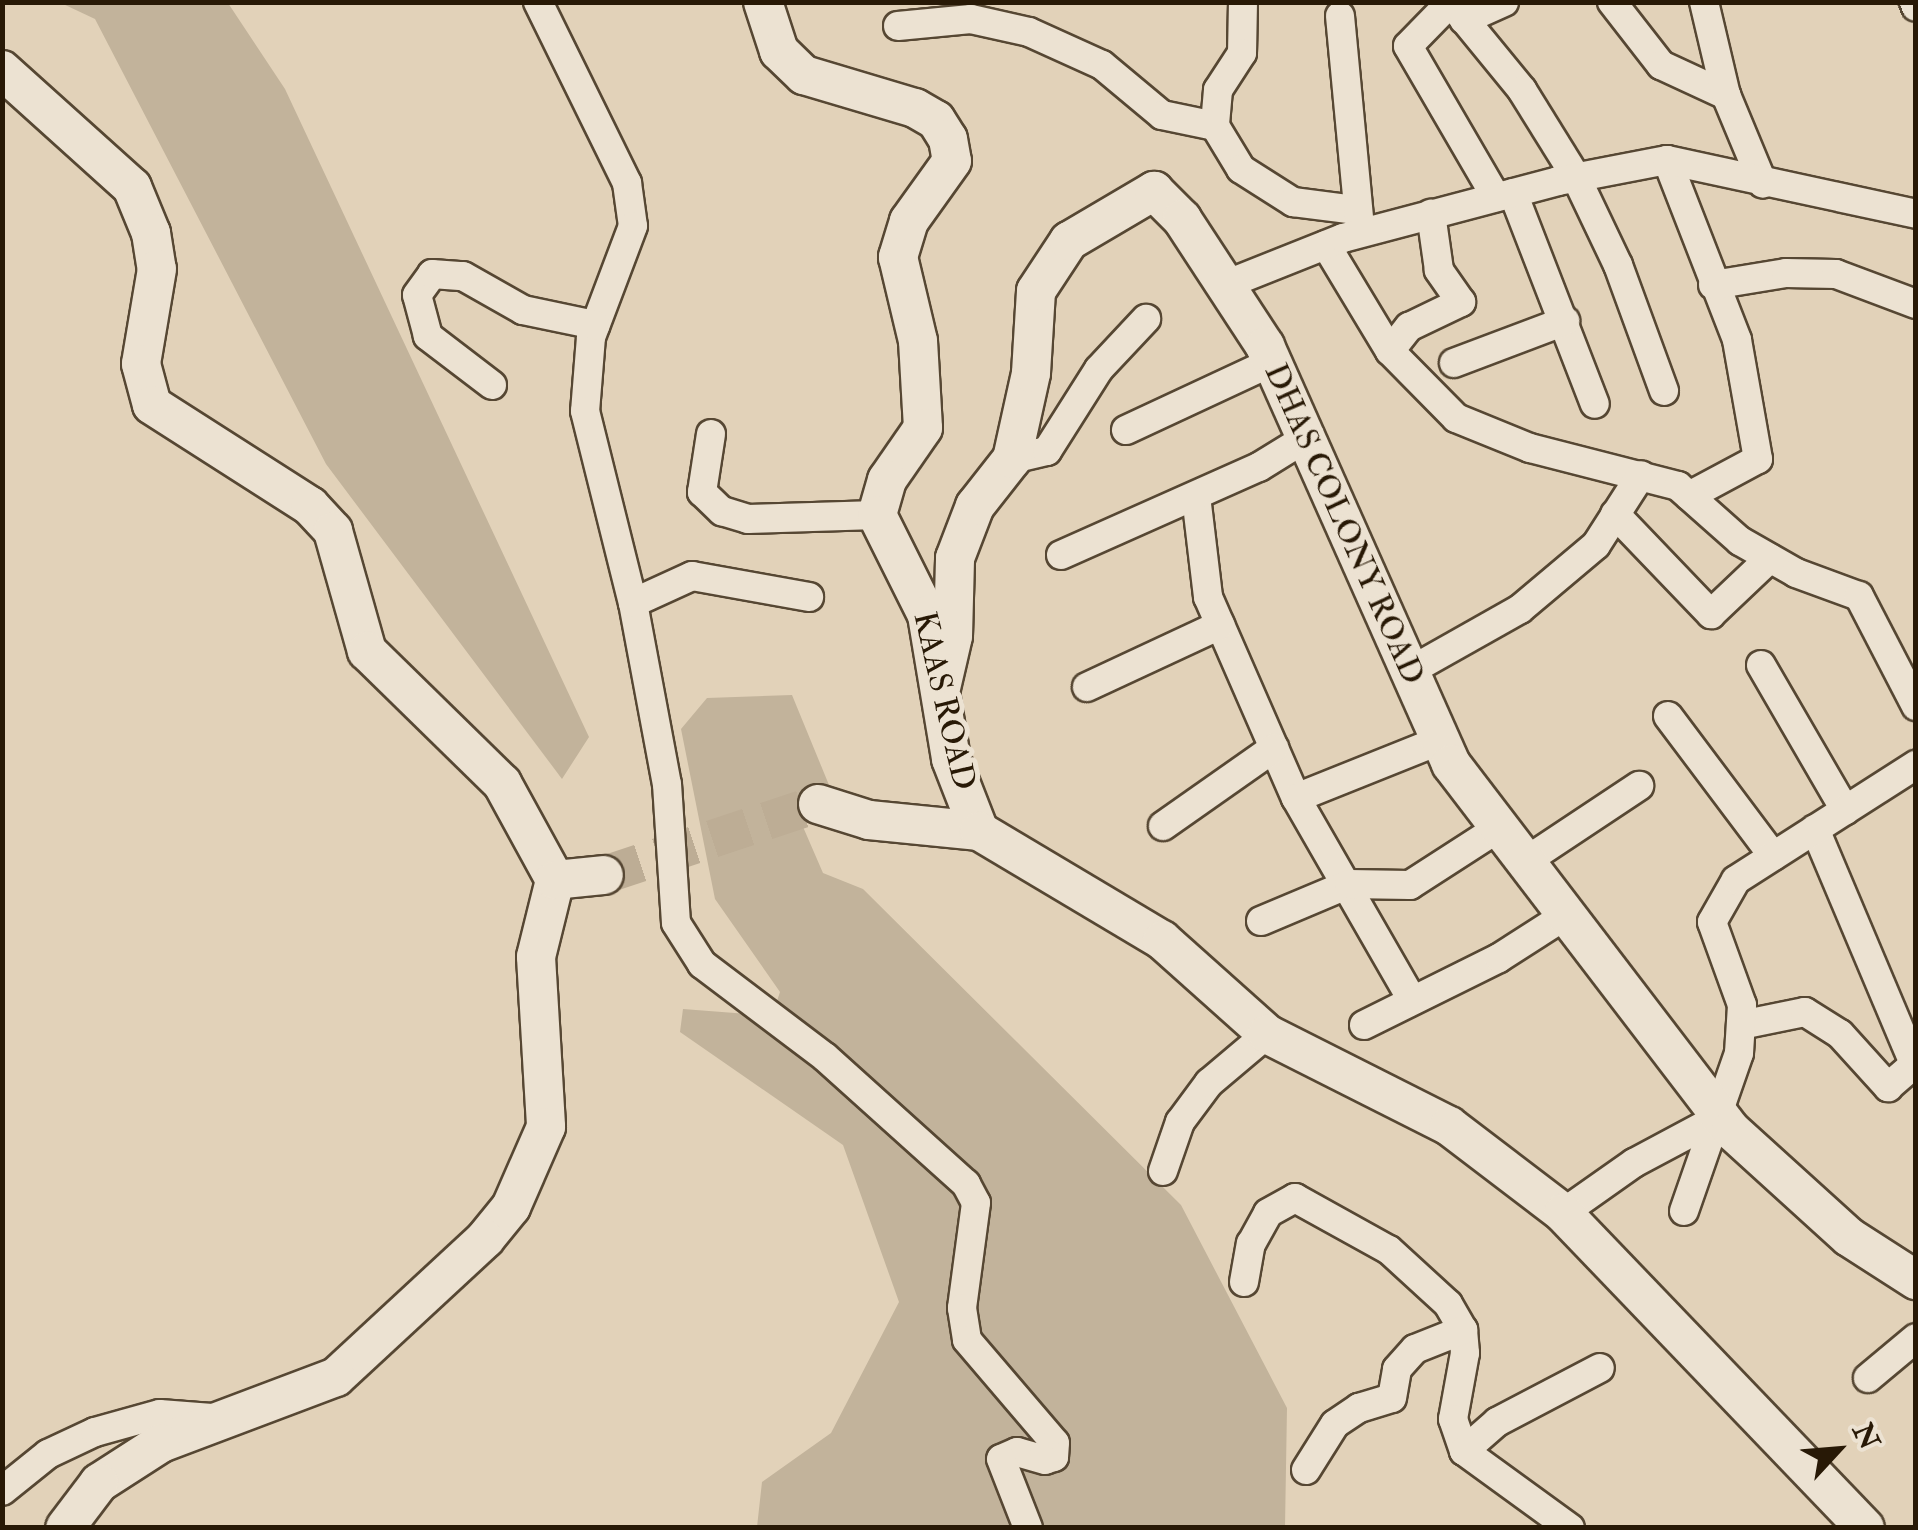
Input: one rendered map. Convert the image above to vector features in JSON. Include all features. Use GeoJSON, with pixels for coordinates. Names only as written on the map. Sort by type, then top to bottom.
{"type":"FeatureCollection","features":[{"type":"Feature","properties":{"kind":"main road"},"geometry":{"type":"LineString","coordinates":[[763,2],[779,51],[804,75],[915,108],[936,120],[948,139],[952,161],[909,220],[898,257],[918,341],[923,428],[888,480],[877,516]]}},
{"type":"Feature","properties":{"kind":"main road"},"geometry":{"type":"LineString","coordinates":[[2,70],[132,187],[152,234],[156,270],[141,364],[152,405],[310,506],[334,531],[367,651],[502,783],[555,880],[536,957],[546,1126],[511,1206],[485,1239],[336,1377],[162,1442],[99,1482],[65,1528]]}},
{"type":"Feature","properties":{"kind":"main road","name":"DHAS COLONY ROAD"},"geometry":{"type":"LineString","coordinates":[[941,688],[953,636],[954,558],[974,506],[1012,459],[1031,373],[1036,291],[1069,241],[1154,192],[1182,219],[1272,362],[1441,740],[1500,828],[1720,1116],[1849,1237],[1916,1280]]}},
{"type":"Feature","properties":{"kind":"main road","name":"KAAS ROAD"},"geometry":{"type":"LineString","coordinates":[[877,516],[927,615],[952,759],[979,831]]}},
{"type":"Feature","properties":{"kind":"main road"},"geometry":{"type":"LineString","coordinates":[[818,804],[869,820],[979,831],[1162,940],[1267,1034],[1449,1126],[1563,1213],[1865,1528]]}},
{"type":"Feature","properties":{"kind":"main road"},"geometry":{"type":"LineString","coordinates":[[555,880],[604,875]]}},
{"type":"Feature","properties":{"kind":"street"},"geometry":{"type":"LineString","coordinates":[[538,2],[626,183],[632,226],[596,326],[585,411],[633,603],[667,784],[676,922],[684,944],[966,1184],[976,1204],[962,1308],[967,1340],[1055,1443],[1054,1457],[1045,1460],[1017,1452],[1001,1459],[1028,1528]]}},
{"type":"Feature","properties":{"kind":"street"},"geometry":{"type":"LineString","coordinates":[[1242,2],[1242,53],[1218,90],[1214,126],[1241,169],[1293,202],[1358,222],[1431,214],[1576,177],[1667,160],[1763,184],[1916,214]]}},
{"type":"Feature","properties":{"kind":"street"},"geometry":{"type":"LineString","coordinates":[[1504,2],[1455,8],[1408,46],[1504,195],[1565,322],[1594,404]]}},
{"type":"Feature","properties":{"kind":"street"},"geometry":{"type":"LineString","coordinates":[[1612,2],[1662,66],[1726,95]]}},
{"type":"Feature","properties":{"kind":"street"},"geometry":{"type":"LineString","coordinates":[[1704,2],[1726,95],[1763,184]]}},
{"type":"Feature","properties":{"kind":"street"},"geometry":{"type":"LineString","coordinates":[[1455,8],[1522,90],[1576,177],[1618,265],[1664,391]]}},
{"type":"Feature","properties":{"kind":"street"},"geometry":{"type":"LineString","coordinates":[[1340,16],[1358,222]]}},
{"type":"Feature","properties":{"kind":"street"},"geometry":{"type":"LineString","coordinates":[[898,26],[971,20],[1029,32],[1102,65],[1162,115],[1214,126]]}},
{"type":"Feature","properties":{"kind":"street"},"geometry":{"type":"LineString","coordinates":[[1667,160],[1736,340],[1758,460],[1689,496]]}},
{"type":"Feature","properties":{"kind":"street"},"geometry":{"type":"LineString","coordinates":[[1390,351],[1409,327],[1461,302],[1439,270],[1431,214]]}},
{"type":"Feature","properties":{"kind":"street"},"geometry":{"type":"LineString","coordinates":[[1225,285],[1326,245],[1358,222]]}},
{"type":"Feature","properties":{"kind":"street"},"geometry":{"type":"LineString","coordinates":[[1326,245],[1390,351],[1456,418],[1530,448],[1641,475],[1689,496],[1770,558],[1859,596],[1916,706]]}},
{"type":"Feature","properties":{"kind":"street"},"geometry":{"type":"LineString","coordinates":[[492,386],[428,336],[416,295],[432,274],[462,276],[523,310],[596,326]]}},
{"type":"Feature","properties":{"kind":"street"},"geometry":{"type":"LineString","coordinates":[[1713,285],[1786,274],[1836,274],[1916,304]]}},
{"type":"Feature","properties":{"kind":"street"},"geometry":{"type":"LineString","coordinates":[[1012,459],[1046,451],[1099,369],[1146,319]]}},
{"type":"Feature","properties":{"kind":"street"},"geometry":{"type":"LineString","coordinates":[[1454,364],[1565,322]]}},
{"type":"Feature","properties":{"kind":"street"},"geometry":{"type":"LineString","coordinates":[[1126,430],[1272,362]]}},
{"type":"Feature","properties":{"kind":"street"},"geometry":{"type":"LineString","coordinates":[[711,434],[702,492],[722,512],[748,520],[877,516]]}},
{"type":"Feature","properties":{"kind":"street"},"geometry":{"type":"LineString","coordinates":[[1061,555],[1196,496],[1306,438]]}},
{"type":"Feature","properties":{"kind":"street"},"geometry":{"type":"LineString","coordinates":[[1410,670],[1520,608],[1596,545],[1641,475]]}},
{"type":"Feature","properties":{"kind":"street"},"geometry":{"type":"LineString","coordinates":[[1196,496],[1208,597],[1296,798],[1349,884],[1412,1000]]}},
{"type":"Feature","properties":{"kind":"street"},"geometry":{"type":"LineString","coordinates":[[1616,514],[1712,614],[1770,558]]}},
{"type":"Feature","properties":{"kind":"street"},"geometry":{"type":"LineString","coordinates":[[633,603],[692,576],[809,597]]}},
{"type":"Feature","properties":{"kind":"street"},"geometry":{"type":"LineString","coordinates":[[1087,687],[1220,625]]}},
{"type":"Feature","properties":{"kind":"street"},"geometry":{"type":"LineString","coordinates":[[1761,664],[1845,810]]}},
{"type":"Feature","properties":{"kind":"street"},"geometry":{"type":"LineString","coordinates":[[1668,716],[1773,856]]}},
{"type":"Feature","properties":{"kind":"street"},"geometry":{"type":"LineString","coordinates":[[1296,798],[1441,740]]}},
{"type":"Feature","properties":{"kind":"street"},"geometry":{"type":"LineString","coordinates":[[1163,826],[1274,748]]}},
{"type":"Feature","properties":{"kind":"street"},"geometry":{"type":"LineString","coordinates":[[1684,1211],[1720,1116],[1741,1024],[1742,1005],[1712,922],[1736,880],[1916,764]]}},
{"type":"Feature","properties":{"kind":"street"},"geometry":{"type":"LineString","coordinates":[[1526,861],[1639,786]]}},
{"type":"Feature","properties":{"kind":"street"},"geometry":{"type":"LineString","coordinates":[[1261,921],[1349,884],[1410,885],[1500,828]]}},
{"type":"Feature","properties":{"kind":"street"},"geometry":{"type":"LineString","coordinates":[[1741,1024],[1805,1012],[1840,1034],[1888,1087],[1915,1065],[1815,829]]}},
{"type":"Feature","properties":{"kind":"street"},"geometry":{"type":"LineString","coordinates":[[1364,1025],[1566,915]]}},
{"type":"Feature","properties":{"kind":"street"},"geometry":{"type":"LineString","coordinates":[[1163,1171],[1180,1122],[1209,1083],[1267,1034]]}},
{"type":"Feature","properties":{"kind":"street"},"geometry":{"type":"LineString","coordinates":[[1563,1213],[1634,1163],[1720,1116]]}},
{"type":"Feature","properties":{"kind":"street"},"geometry":{"type":"LineString","coordinates":[[1244,1282],[1251,1244],[1268,1213],[1295,1198],[1389,1250],[1448,1304],[1462,1330],[1453,1420],[1464,1451],[1570,1528]]}},
{"type":"Feature","properties":{"kind":"street"},"geometry":{"type":"LineString","coordinates":[[1306,1470],[1335,1424],[1358,1408],[1392,1398],[1397,1368],[1415,1349],[1462,1330]]}},
{"type":"Feature","properties":{"kind":"street"},"geometry":{"type":"LineString","coordinates":[[1868,1378],[1916,1338]]}},
{"type":"Feature","properties":{"kind":"street"},"geometry":{"type":"LineString","coordinates":[[1464,1451],[1496,1422],[1600,1368]]}},
{"type":"Feature","properties":{"kind":"street"},"geometry":{"type":"LineString","coordinates":[[2,1491],[48,1454],[96,1432],[160,1414],[229,1420]]}},
{"type":"Feature","properties":{"kind":"shaded area"},"geometry":{"type":"Polygon","coordinates":[[[61,3],[228,3],[285,89],[589,737],[562,779],[326,464],[95,19],[61,3]]]}},
{"type":"Feature","properties":{"kind":"shaded area"},"geometry":{"type":"Polygon","coordinates":[[[792,695],[829,785],[797,813],[823,873],[863,889],[1181,1205],[1287,1408],[1285,1527],[757,1527],[762,1482],[831,1433],[899,1302],[843,1145],[680,1032],[683,1009],[772,1016],[780,992],[715,899],[681,729],[707,698],[792,695]]]}},
{"type":"Feature","properties":{"kind":"tunnel"},"geometry":{"type":"LineString","coordinates":[[604,875],[818,804]]}}]}
